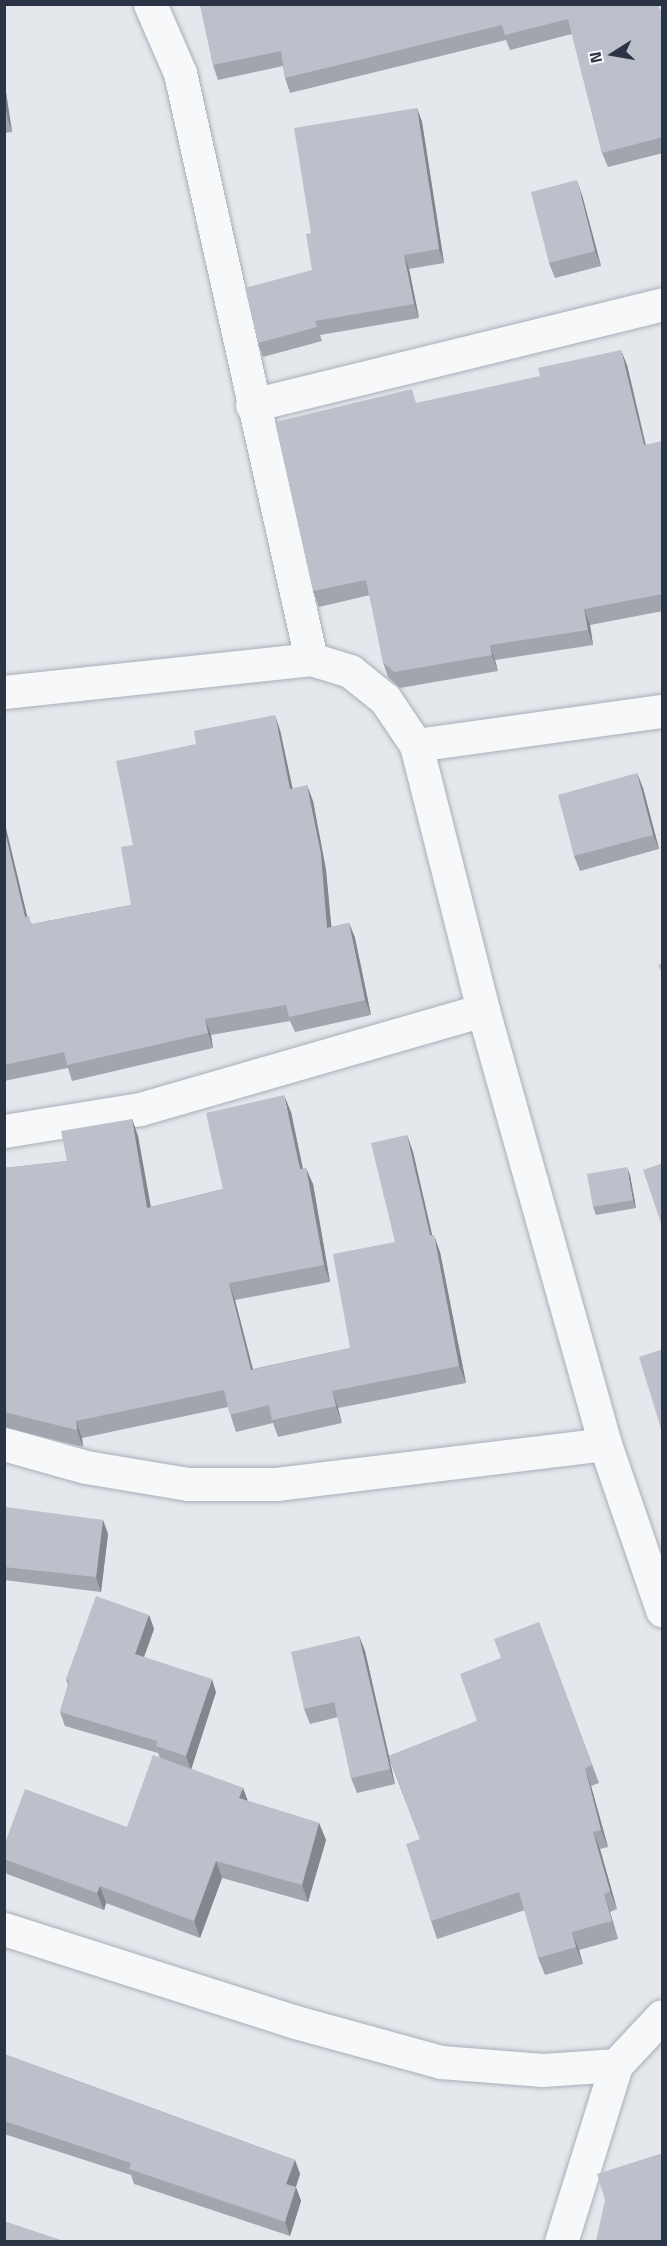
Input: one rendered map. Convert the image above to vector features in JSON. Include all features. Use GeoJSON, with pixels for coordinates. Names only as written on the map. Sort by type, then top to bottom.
{"type":"FeatureCollection","features":[{"type":"Feature","properties":{"kind":"street"},"geometry":{"type":"LineString","coordinates":[[150,4],[180,73],[252,405],[311,659]]}},
{"type":"Feature","properties":{"kind":"street"},"geometry":{"type":"LineString","coordinates":[[252,405],[663,304]]}},
{"type":"Feature","properties":{"kind":"street"},"geometry":{"type":"LineString","coordinates":[[4,692],[311,659],[350,670],[385,699],[416,745],[483,1010],[605,1444],[656,1563],[663,1610]]}},
{"type":"Feature","properties":{"kind":"street"},"geometry":{"type":"LineString","coordinates":[[416,745],[663,711]]}},
{"type":"Feature","properties":{"kind":"street"},"geometry":{"type":"LineString","coordinates":[[4,1131],[140,1109],[483,1010]]}},
{"type":"Feature","properties":{"kind":"street"},"geometry":{"type":"LineString","coordinates":[[4,1444],[86,1467],[188,1484],[276,1484],[605,1444]]}},
{"type":"Feature","properties":{"kind":"street"},"geometry":{"type":"LineString","coordinates":[[4,1929],[292,2021],[441,2062],[543,2070],[616,2065]]}},
{"type":"Feature","properties":{"kind":"street"},"geometry":{"type":"LineString","coordinates":[[561,2241],[616,2065],[663,2016]]}},
{"type":"Feature","properties":{"kind":"building"},"geometry":{"type":"Polygon","coordinates":[[[200,4],[658,4],[663,16],[663,137],[602,153],[568,19],[505,35],[502,25],[285,78],[281,51],[213,65],[200,4]]]}},
{"type":"Feature","properties":{"kind":"building"},"geometry":{"type":"Polygon","coordinates":[[[4,100],[7,117],[4,117],[4,100]]]}},
{"type":"Feature","properties":{"kind":"building"},"geometry":{"type":"Polygon","coordinates":[[[417,108],[439,249],[404,255],[414,304],[315,321],[317,327],[258,343],[245,288],[312,270],[306,234],[311,233],[294,128],[417,108]]]}},
{"type":"Feature","properties":{"kind":"building"},"geometry":{"type":"Polygon","coordinates":[[[577,180],[595,251],[549,263],[531,192],[577,180]]]}},
{"type":"Feature","properties":{"kind":"building"},"geometry":{"type":"Polygon","coordinates":[[[621,350],[644,445],[663,441],[663,594],[584,609],[588,630],[490,645],[492,655],[394,672],[383,662],[366,580],[313,591],[275,422],[412,389],[416,403],[540,376],[538,368],[621,350]]]}},
{"type":"Feature","properties":{"kind":"building"},"geometry":{"type":"Polygon","coordinates":[[[275,715],[290,789],[307,785],[321,854],[327,928],[349,923],[365,1000],[289,1017],[286,1005],[205,1019],[208,1033],[67,1065],[64,1052],[4,1065],[4,828],[25,917],[29,916],[31,924],[131,905],[121,847],[133,845],[116,761],[196,744],[194,731],[275,715]]]}},
{"type":"Feature","properties":{"kind":"building"},"geometry":{"type":"Polygon","coordinates":[[[637,773],[653,835],[574,856],[558,795],[637,773]]]}},
{"type":"Feature","properties":{"kind":"building"},"geometry":{"type":"Polygon","coordinates":[[[663,963],[663,975],[658,965],[663,963]]]}},
{"type":"Feature","properties":{"kind":"building"},"geometry":{"type":"Polygon","coordinates":[[[284,1095],[300,1169],[306,1168],[324,1265],[229,1283],[251,1370],[350,1348],[333,1254],[395,1242],[371,1143],[407,1135],[430,1235],[434,1235],[459,1366],[332,1391],[336,1406],[272,1420],[269,1405],[230,1415],[224,1390],[76,1421],[77,1430],[4,1412],[4,1168],[67,1161],[61,1131],[132,1119],[147,1208],[223,1189],[206,1113],[284,1095]]]}},
{"type":"Feature","properties":{"kind":"building"},"geometry":{"type":"Polygon","coordinates":[[[663,1163],[663,1229],[643,1170],[663,1163]]]}},
{"type":"Feature","properties":{"kind":"building"},"geometry":{"type":"Polygon","coordinates":[[[627,1167],[633,1200],[593,1207],[587,1174],[627,1167]]]}},
{"type":"Feature","properties":{"kind":"building"},"geometry":{"type":"Polygon","coordinates":[[[663,1349],[663,1432],[662,1432],[639,1357],[663,1349]]]}},
{"type":"Feature","properties":{"kind":"building"},"geometry":{"type":"Polygon","coordinates":[[[6,1507],[103,1520],[96,1577],[4,1567],[6,1507]]]}},
{"type":"Feature","properties":{"kind":"building"},"geometry":{"type":"Polygon","coordinates":[[[96,1596],[149,1615],[135,1654],[212,1679],[186,1756],[156,1746],[157,1741],[60,1712],[69,1681],[66,1679],[96,1596]]]}},
{"type":"Feature","properties":{"kind":"building"},"geometry":{"type":"Polygon","coordinates":[[[539,1622],[592,1765],[585,1768],[601,1830],[593,1832],[610,1891],[604,1894],[612,1921],[572,1932],[576,1947],[538,1958],[519,1892],[431,1921],[406,1844],[420,1839],[389,1756],[477,1721],[460,1674],[501,1658],[494,1639],[539,1622]]]}},
{"type":"Feature","properties":{"kind":"building"},"geometry":{"type":"Polygon","coordinates":[[[359,1636],[390,1769],[351,1778],[334,1702],[304,1709],[291,1652],[359,1636]]]}},
{"type":"Feature","properties":{"kind":"building"},"geometry":{"type":"Polygon","coordinates":[[[153,1755],[243,1788],[239,1798],[319,1823],[302,1885],[216,1861],[194,1921],[100,1886],[97,1893],[4,1859],[4,1846],[25,1789],[127,1827],[153,1755]]]}},
{"type":"Feature","properties":{"kind":"building"},"geometry":{"type":"Polygon","coordinates":[[[4,2054],[295,2160],[286,2184],[296,2187],[285,2222],[129,2169],[131,2163],[4,2121],[4,2054]]]}},
{"type":"Feature","properties":{"kind":"building"},"geometry":{"type":"Polygon","coordinates":[[[663,2153],[663,2241],[596,2241],[605,2200],[597,2174],[663,2153]]]}},
{"type":"Feature","properties":{"kind":"building"},"geometry":{"type":"Polygon","coordinates":[[[4,2221],[64,2241],[4,2241],[4,2221]]]}}]}
